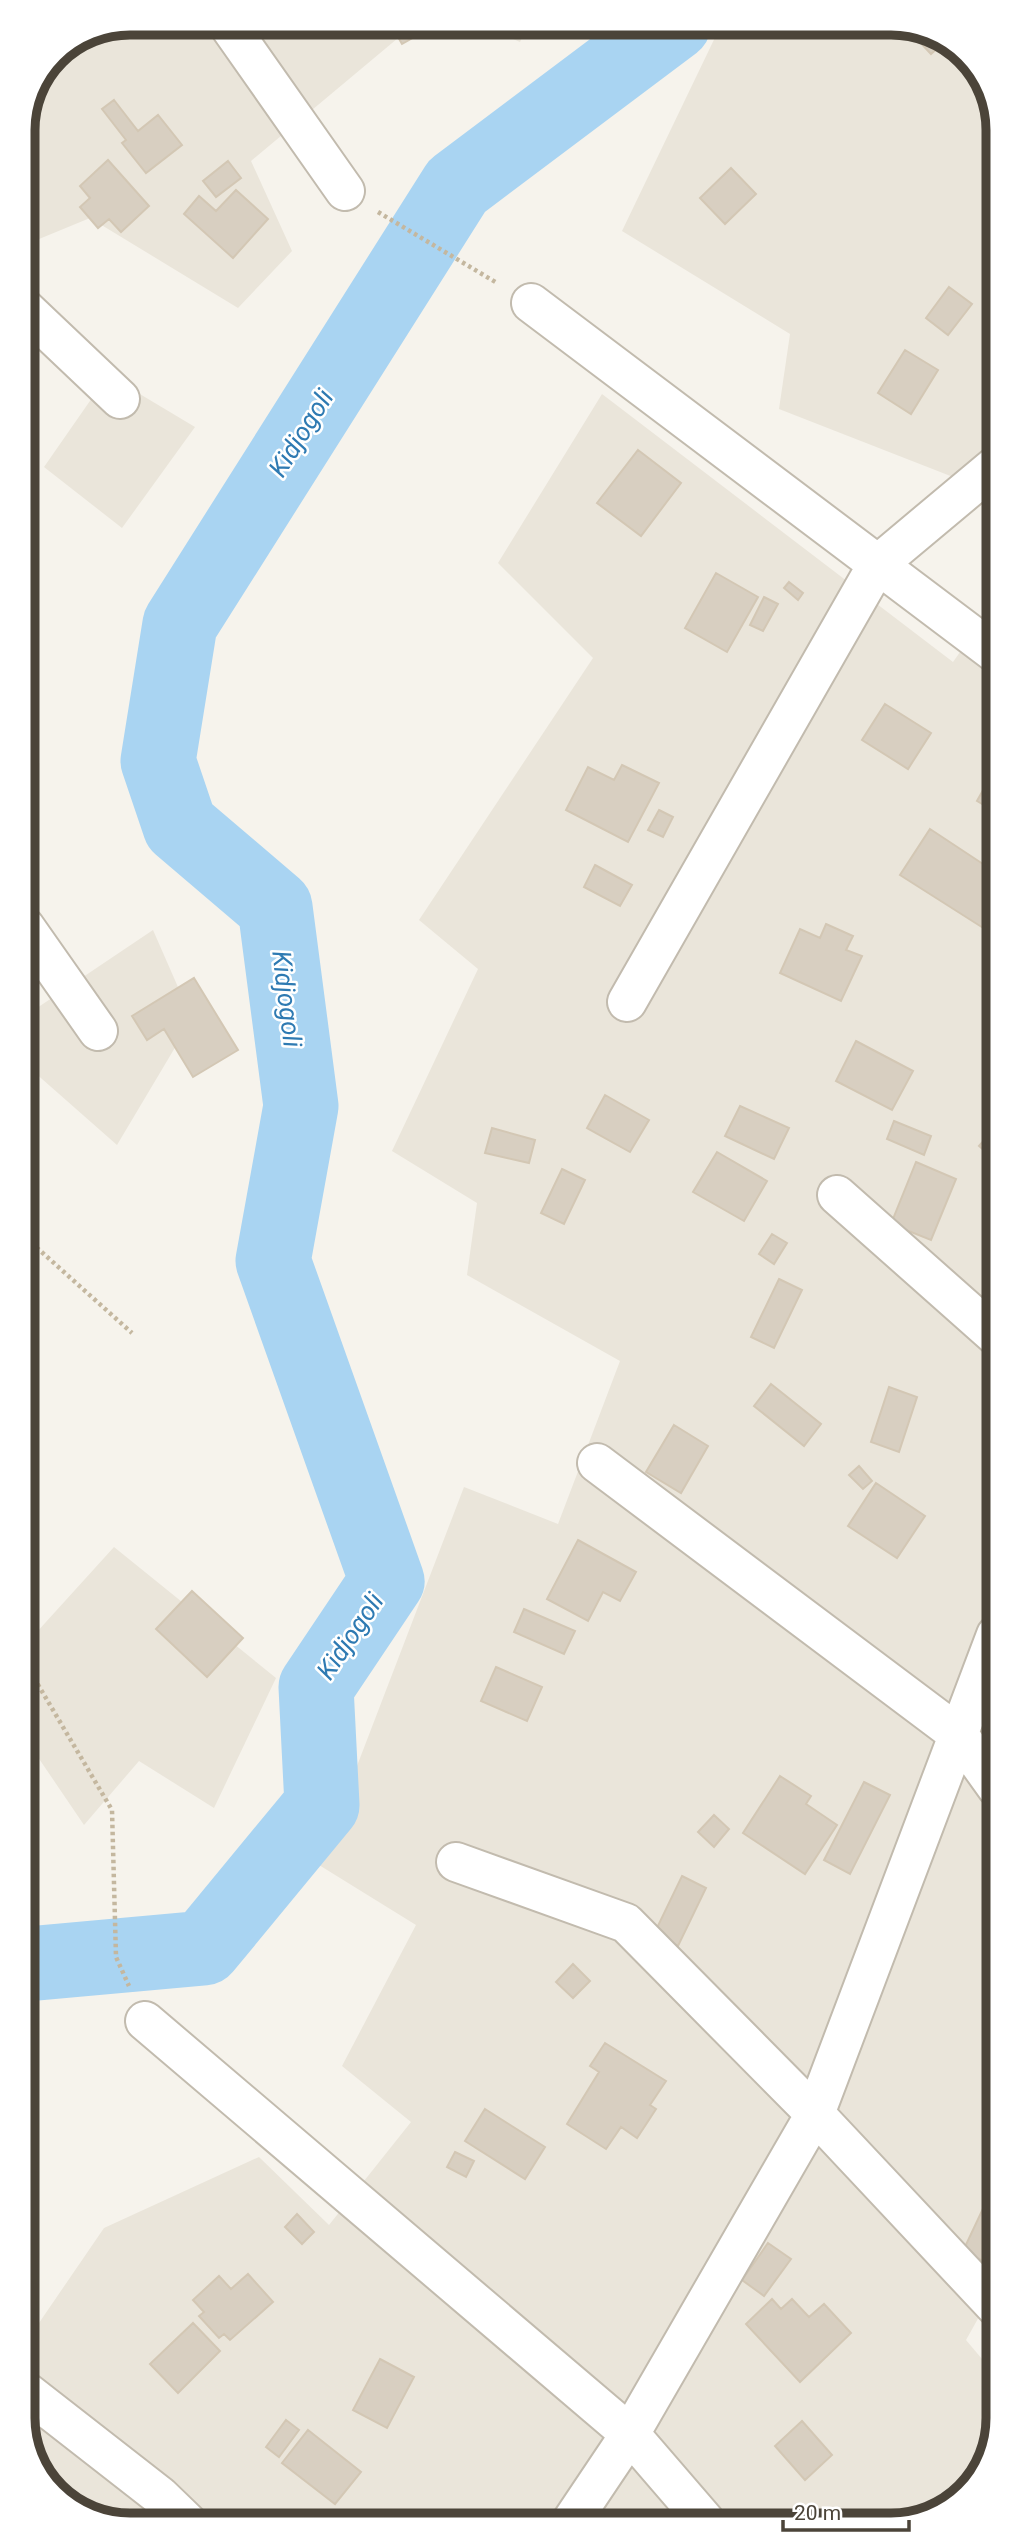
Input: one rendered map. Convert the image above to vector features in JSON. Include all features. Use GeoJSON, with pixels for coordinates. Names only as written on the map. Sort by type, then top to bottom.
{"type":"FeatureCollection","features":[{"type":"Feature","properties":{"kind":"street"},"geometry":{"type":"LineString","coordinates":[[235,35],[345,191]]}},
{"type":"Feature","properties":{"kind":"street"},"geometry":{"type":"LineString","coordinates":[[531,303],[986,646]]}},
{"type":"Feature","properties":{"kind":"street"},"geometry":{"type":"LineString","coordinates":[[35,318],[120,399]]}},
{"type":"Feature","properties":{"kind":"street"},"geometry":{"type":"LineString","coordinates":[[627,1002],[877,565],[986,474]]}},
{"type":"Feature","properties":{"kind":"street"},"geometry":{"type":"LineString","coordinates":[[35,941],[98,1031]]}},
{"type":"Feature","properties":{"kind":"street"},"geometry":{"type":"LineString","coordinates":[[837,1195],[986,1327]]}},
{"type":"Feature","properties":{"kind":"street"},"geometry":{"type":"LineString","coordinates":[[597,1463],[959,1735],[986,1773]]}},
{"type":"Feature","properties":{"kind":"street"},"geometry":{"type":"LineString","coordinates":[[577,2513],[630,2434],[815,2114],[986,1662]]}},
{"type":"Feature","properties":{"kind":"street"},"geometry":{"type":"LineString","coordinates":[[457,1862],[626,1923],[815,2114],[986,2296]]}},
{"type":"Feature","properties":{"kind":"street"},"geometry":{"type":"LineString","coordinates":[[145,2021],[630,2434],[698,2513]]}},
{"type":"Feature","properties":{"kind":"street"},"geometry":{"type":"LineString","coordinates":[[35,2398],[160,2496],[178,2513]]}},
{"type":"Feature","properties":{"kind":"path"},"geometry":{"type":"LineString","coordinates":[[345,191],[531,303]]}},
{"type":"Feature","properties":{"kind":"path"},"geometry":{"type":"LineString","coordinates":[[35,1246],[132,1333]]}},
{"type":"Feature","properties":{"kind":"path"},"geometry":{"type":"LineString","coordinates":[[35,1681],[111,1810],[116,1957],[145,2021]]}},
{"type":"Feature","properties":{"kind":"shaded area"},"geometry":{"type":"Polygon","coordinates":[[[130,35],[402,35],[251,161],[292,251],[238,308],[90,218],[35,241],[35,124],[38,105],[55,72],[83,48],[112,37],[130,35]]]}},
{"type":"Feature","properties":{"kind":"shaded area"},"geometry":{"type":"Polygon","coordinates":[[[504,35],[523,35],[520,42],[504,35]]]}},
{"type":"Feature","properties":{"kind":"shaded area"},"geometry":{"type":"Polygon","coordinates":[[[716,35],[897,35],[927,42],[949,55],[966,72],[976,88],[984,112],[986,130],[986,490],[779,409],[790,334],[622,231],[716,35]]]}},
{"type":"Feature","properties":{"kind":"shaded area"},"geometry":{"type":"Polygon","coordinates":[[[108,375],[195,427],[122,528],[44,467],[108,375]]]}},
{"type":"Feature","properties":{"kind":"shaded area"},"geometry":{"type":"Polygon","coordinates":[[[602,394],[953,662],[986,615],[986,2304],[966,2340],[986,2364],[986,2418],[981,2448],[970,2471],[949,2493],[921,2508],[909,2511],[124,2513],[94,2506],[72,2493],[51,2471],[37,2436],[35,2329],[104,2228],[259,2157],[329,2225],[411,2122],[342,2066],[416,1925],[319,1865],[464,1487],[558,1524],[620,1361],[467,1275],[477,1203],[392,1151],[478,969],[419,920],[593,658],[498,563],[602,394]]]}},
{"type":"Feature","properties":{"kind":"shaded area"},"geometry":{"type":"Polygon","coordinates":[[[153,930],[192,1019],[117,1145],[35,1073],[35,1009],[153,930]]]}},
{"type":"Feature","properties":{"kind":"shaded area"},"geometry":{"type":"Polygon","coordinates":[[[114,1547],[276,1678],[214,1808],[139,1761],[84,1825],[35,1753],[35,1634],[114,1547]]]}},
{"type":"Feature","properties":{"kind":"building"},"geometry":{"type":"Polygon","coordinates":[[[397,35],[418,35],[402,44],[397,35]]]}},
{"type":"Feature","properties":{"kind":"building"},"geometry":{"type":"Polygon","coordinates":[[[916,38],[938,48],[931,54],[916,38]]]}},
{"type":"Feature","properties":{"kind":"building"},"geometry":{"type":"Polygon","coordinates":[[[114,100],[138,131],[158,115],[182,145],[146,173],[122,143],[126,140],[102,109],[114,100]]]}},
{"type":"Feature","properties":{"kind":"building"},"geometry":{"type":"Polygon","coordinates":[[[108,160],[149,206],[121,232],[109,219],[98,228],[80,207],[90,198],[80,186],[108,160]]]}},
{"type":"Feature","properties":{"kind":"building"},"geometry":{"type":"Polygon","coordinates":[[[228,161],[241,178],[216,197],[203,181],[228,161]]]}},
{"type":"Feature","properties":{"kind":"building"},"geometry":{"type":"Polygon","coordinates":[[[731,168],[756,194],[725,224],[700,198],[731,168]]]}},
{"type":"Feature","properties":{"kind":"building"},"geometry":{"type":"Polygon","coordinates":[[[236,190],[268,219],[233,258],[184,214],[199,196],[216,211],[236,190]]]}},
{"type":"Feature","properties":{"kind":"building"},"geometry":{"type":"Polygon","coordinates":[[[949,287],[972,304],[948,335],[926,318],[949,287]]]}},
{"type":"Feature","properties":{"kind":"building"},"geometry":{"type":"Polygon","coordinates":[[[905,350],[938,370],[911,414],[878,393],[905,350]]]}},
{"type":"Feature","properties":{"kind":"building"},"geometry":{"type":"Polygon","coordinates":[[[638,450],[681,483],[641,536],[597,503],[638,450]]]}},
{"type":"Feature","properties":{"kind":"building"},"geometry":{"type":"Polygon","coordinates":[[[716,573],[758,597],[727,652],[685,628],[716,573]]]}},
{"type":"Feature","properties":{"kind":"building"},"geometry":{"type":"Polygon","coordinates":[[[789,582],[803,593],[798,600],[784,588],[789,582]]]}},
{"type":"Feature","properties":{"kind":"building"},"geometry":{"type":"Polygon","coordinates":[[[764,597],[778,604],[763,631],[750,625],[764,597]]]}},
{"type":"Feature","properties":{"kind":"building"},"geometry":{"type":"Polygon","coordinates":[[[885,704],[931,733],[908,769],[862,740],[885,704]]]}},
{"type":"Feature","properties":{"kind":"building"},"geometry":{"type":"Polygon","coordinates":[[[622,765],[659,783],[628,842],[566,810],[588,767],[614,780],[622,765]]]}},
{"type":"Feature","properties":{"kind":"building"},"geometry":{"type":"Polygon","coordinates":[[[986,785],[986,806],[977,801],[986,785]]]}},
{"type":"Feature","properties":{"kind":"building"},"geometry":{"type":"Polygon","coordinates":[[[659,810],[673,817],[663,837],[648,830],[659,810]]]}},
{"type":"Feature","properties":{"kind":"building"},"geometry":{"type":"Polygon","coordinates":[[[930,829],[986,866],[986,930],[900,875],[930,829]]]}},
{"type":"Feature","properties":{"kind":"building"},"geometry":{"type":"Polygon","coordinates":[[[595,865],[632,885],[620,906],[584,887],[595,865]]]}},
{"type":"Feature","properties":{"kind":"building"},"geometry":{"type":"Polygon","coordinates":[[[826,924],[853,936],[846,950],[862,956],[841,1001],[780,973],[800,929],[820,938],[826,924]]]}},
{"type":"Feature","properties":{"kind":"building"},"geometry":{"type":"Polygon","coordinates":[[[194,978],[238,1050],[193,1077],[164,1029],[147,1040],[132,1016],[194,978]]]}},
{"type":"Feature","properties":{"kind":"building"},"geometry":{"type":"Polygon","coordinates":[[[856,1041],[913,1071],[892,1110],[836,1081],[856,1041]]]}},
{"type":"Feature","properties":{"kind":"building"},"geometry":{"type":"Polygon","coordinates":[[[605,1095],[649,1120],[630,1152],[587,1128],[605,1095]]]}},
{"type":"Feature","properties":{"kind":"building"},"geometry":{"type":"Polygon","coordinates":[[[740,1106],[789,1128],[774,1159],[725,1136],[740,1106]]]}},
{"type":"Feature","properties":{"kind":"building"},"geometry":{"type":"Polygon","coordinates":[[[894,1121],[931,1136],[924,1155],[887,1139],[894,1121]]]}},
{"type":"Feature","properties":{"kind":"building"},"geometry":{"type":"Polygon","coordinates":[[[492,1128],[535,1140],[529,1163],[485,1153],[492,1128]]]}},
{"type":"Feature","properties":{"kind":"building"},"geometry":{"type":"Polygon","coordinates":[[[986,1138],[986,1152],[979,1146],[986,1138]]]}},
{"type":"Feature","properties":{"kind":"building"},"geometry":{"type":"Polygon","coordinates":[[[717,1152],[767,1181],[744,1221],[693,1192],[717,1152]]]}},
{"type":"Feature","properties":{"kind":"building"},"geometry":{"type":"Polygon","coordinates":[[[916,1162],[956,1179],[931,1240],[891,1224],[916,1162]]]}},
{"type":"Feature","properties":{"kind":"building"},"geometry":{"type":"Polygon","coordinates":[[[562,1169],[585,1180],[564,1224],[541,1213],[562,1169]]]}},
{"type":"Feature","properties":{"kind":"building"},"geometry":{"type":"Polygon","coordinates":[[[772,1234],[787,1243],[774,1264],[759,1254],[772,1234]]]}},
{"type":"Feature","properties":{"kind":"building"},"geometry":{"type":"Polygon","coordinates":[[[779,1279],[802,1290],[774,1348],[751,1337],[779,1279]]]}},
{"type":"Feature","properties":{"kind":"building"},"geometry":{"type":"Polygon","coordinates":[[[771,1384],[821,1424],[804,1446],[754,1406],[771,1384]]]}},
{"type":"Feature","properties":{"kind":"building"},"geometry":{"type":"Polygon","coordinates":[[[889,1387],[917,1397],[899,1452],[871,1442],[889,1387]]]}},
{"type":"Feature","properties":{"kind":"building"},"geometry":{"type":"Polygon","coordinates":[[[674,1425],[708,1446],[681,1493],[646,1472],[674,1425]]]}},
{"type":"Feature","properties":{"kind":"building"},"geometry":{"type":"Polygon","coordinates":[[[859,1466],[872,1481],[863,1489],[849,1475],[859,1466]]]}},
{"type":"Feature","properties":{"kind":"building"},"geometry":{"type":"Polygon","coordinates":[[[876,1483],[925,1516],[897,1558],[848,1526],[876,1483]]]}},
{"type":"Feature","properties":{"kind":"building"},"geometry":{"type":"Polygon","coordinates":[[[578,1540],[636,1572],[620,1601],[603,1592],[588,1621],[547,1599],[578,1540]]]}},
{"type":"Feature","properties":{"kind":"building"},"geometry":{"type":"Polygon","coordinates":[[[192,1591],[243,1638],[207,1677],[156,1629],[192,1591]]]}},
{"type":"Feature","properties":{"kind":"building"},"geometry":{"type":"Polygon","coordinates":[[[524,1609],[575,1631],[564,1654],[514,1632],[524,1609]]]}},
{"type":"Feature","properties":{"kind":"building"},"geometry":{"type":"Polygon","coordinates":[[[496,1667],[542,1687],[527,1721],[481,1701],[496,1667]]]}},
{"type":"Feature","properties":{"kind":"building"},"geometry":{"type":"Polygon","coordinates":[[[780,1776],[811,1796],[806,1804],[837,1825],[805,1874],[743,1833],[780,1776]]]}},
{"type":"Feature","properties":{"kind":"building"},"geometry":{"type":"Polygon","coordinates":[[[864,1782],[890,1795],[850,1874],[824,1860],[864,1782]]]}},
{"type":"Feature","properties":{"kind":"building"},"geometry":{"type":"Polygon","coordinates":[[[714,1815],[729,1829],[714,1847],[698,1832],[714,1815]]]}},
{"type":"Feature","properties":{"kind":"building"},"geometry":{"type":"Polygon","coordinates":[[[682,1876],[706,1888],[678,1946],[654,1934],[682,1876]]]}},
{"type":"Feature","properties":{"kind":"building"},"geometry":{"type":"Polygon","coordinates":[[[573,1964],[590,1981],[573,1998],[556,1982],[573,1964]]]}},
{"type":"Feature","properties":{"kind":"building"},"geometry":{"type":"Polygon","coordinates":[[[605,2043],[666,2081],[650,2105],[656,2109],[637,2138],[621,2127],[606,2149],[567,2124],[599,2072],[590,2066],[605,2043]]]}},
{"type":"Feature","properties":{"kind":"building"},"geometry":{"type":"Polygon","coordinates":[[[485,2109],[545,2147],[525,2179],[465,2141],[485,2109]]]}},
{"type":"Feature","properties":{"kind":"building"},"geometry":{"type":"Polygon","coordinates":[[[455,2152],[474,2161],[466,2177],[447,2167],[455,2152]]]}},
{"type":"Feature","properties":{"kind":"building"},"geometry":{"type":"Polygon","coordinates":[[[986,2202],[986,2262],[963,2251],[986,2202]]]}},
{"type":"Feature","properties":{"kind":"building"},"geometry":{"type":"Polygon","coordinates":[[[297,2214],[314,2232],[302,2244],[285,2227],[297,2214]]]}},
{"type":"Feature","properties":{"kind":"building"},"geometry":{"type":"Polygon","coordinates":[[[768,2243],[791,2259],[764,2296],[742,2280],[768,2243]]]}},
{"type":"Feature","properties":{"kind":"building"},"geometry":{"type":"Polygon","coordinates":[[[248,2274],[273,2302],[230,2340],[224,2334],[219,2338],[199,2316],[204,2312],[193,2300],[219,2276],[231,2289],[248,2274]]]}},
{"type":"Feature","properties":{"kind":"building"},"geometry":{"type":"Polygon","coordinates":[[[772,2299],[781,2309],[792,2299],[809,2317],[824,2304],[851,2333],[800,2382],[746,2324],[772,2299]]]}},
{"type":"Feature","properties":{"kind":"building"},"geometry":{"type":"Polygon","coordinates":[[[193,2323],[220,2351],[178,2393],[150,2364],[193,2323]]]}},
{"type":"Feature","properties":{"kind":"building"},"geometry":{"type":"Polygon","coordinates":[[[380,2359],[414,2377],[387,2428],[353,2410],[380,2359]]]}},
{"type":"Feature","properties":{"kind":"building"},"geometry":{"type":"Polygon","coordinates":[[[286,2420],[299,2430],[279,2457],[266,2447],[286,2420]]]}},
{"type":"Feature","properties":{"kind":"building"},"geometry":{"type":"Polygon","coordinates":[[[802,2421],[832,2455],[805,2480],[775,2446],[802,2421]]]}},
{"type":"Feature","properties":{"kind":"building"},"geometry":{"type":"Polygon","coordinates":[[[308,2430],[361,2472],[335,2504],[282,2463],[308,2430]]]}},
{"type":"Feature","properties":{"kind":"waterway","name":"Kidjogoli"},"geometry":{"type":"LineString","coordinates":[[35,1963],[204,1948],[322,1805],[316,1687],[387,1581],[273,1261],[301,1106],[275,907],[180,826],[158,761],[180,624],[457,186],[658,35]]}}]}
